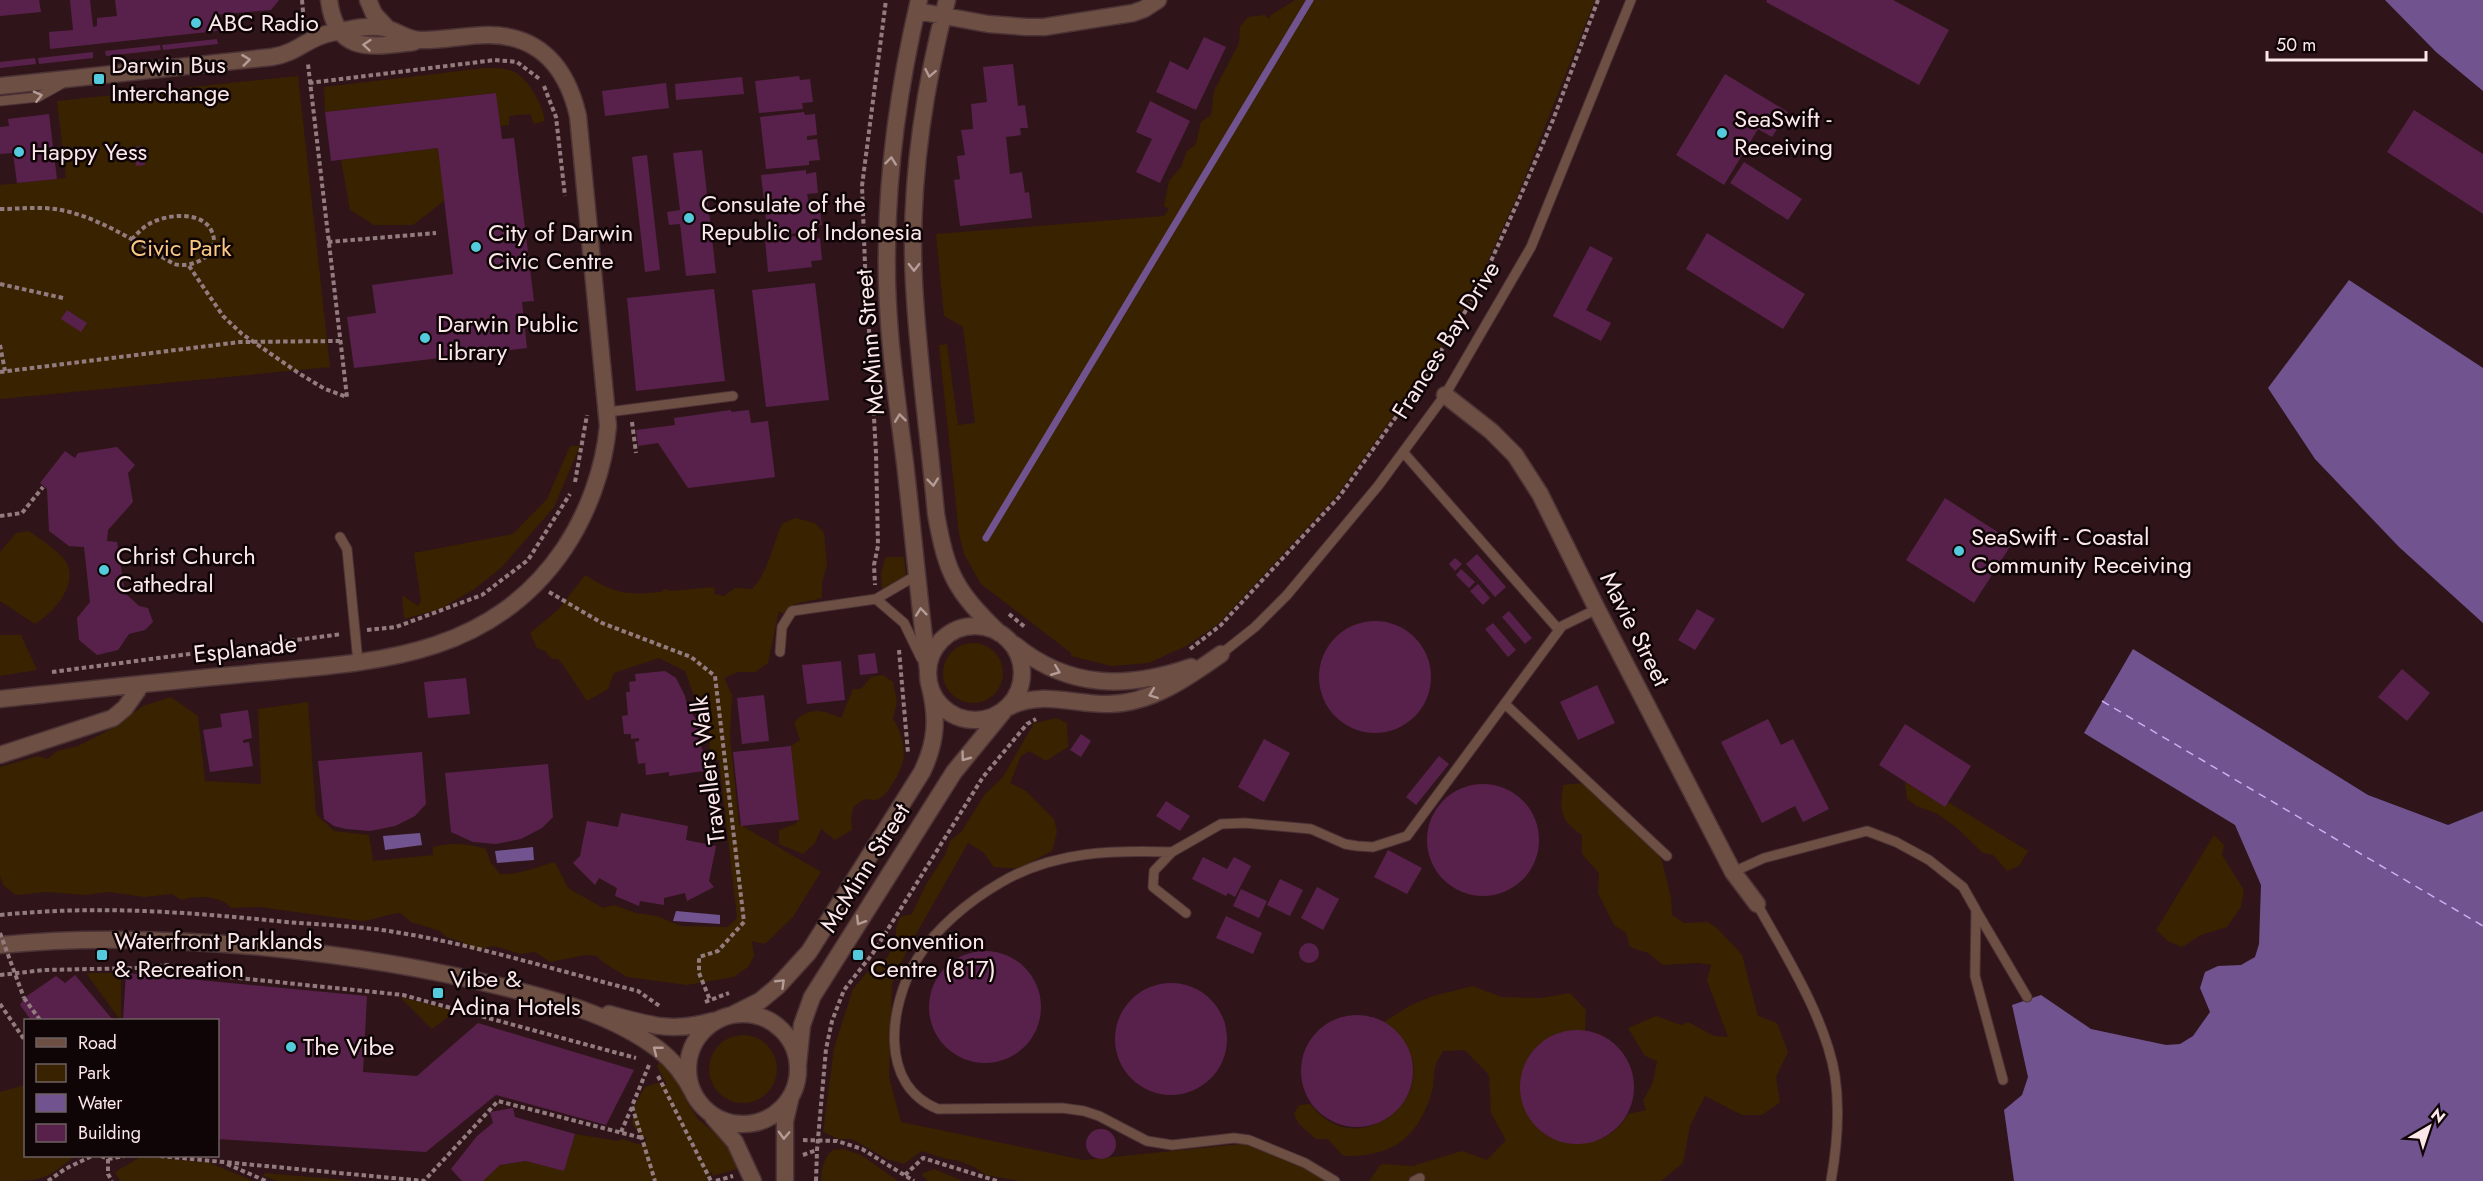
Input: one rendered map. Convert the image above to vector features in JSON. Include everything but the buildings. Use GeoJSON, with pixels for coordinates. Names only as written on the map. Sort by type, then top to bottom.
{"type":"FeatureCollection","features":[{"type":"Feature","properties":{"kind":"street"},"geometry":{"type":"LineString","coordinates":[[329,0],[333,18],[340,31],[351,42],[370,47],[440,38]]}},
{"type":"Feature","properties":{"kind":"street"},"geometry":{"type":"LineString","coordinates":[[368,0],[374,15],[387,28],[406,38],[440,38]]}},
{"type":"Feature","properties":{"kind":"street"},"geometry":{"type":"LineString","coordinates":[[917,4],[945,8],[1007,26],[1044,27],[1133,14],[1158,0]]}},
{"type":"Feature","properties":{"kind":"street","name":"McMinn Street"},"geometry":{"type":"LineString","coordinates":[[724,1018],[760,1001],[778,986],[809,952],[922,772],[930,755],[936,724],[892,358],[886,248],[895,128],[917,4]]}},
{"type":"Feature","properties":{"kind":"street","name":"McMinn Street"},"geometry":{"type":"LineString","coordinates":[[945,8],[920,129],[914,218],[914,283],[936,514],[941,544],[956,586],[974,609],[1003,636]]}},
{"type":"Feature","properties":{"kind":"street"},"geometry":{"type":"LineString","coordinates":[[0,86],[277,56],[297,50],[324,34],[372,27],[387,28]]}},
{"type":"Feature","properties":{"kind":"street","name":"Esplanade"},"geometry":{"type":"LineString","coordinates":[[0,699],[358,662],[424,650],[466,634],[510,607],[536,584],[572,536],[586,507],[607,442],[608,412],[578,116],[567,81],[552,60],[524,42],[489,35],[440,38]]}},
{"type":"Feature","properties":{"kind":"street","name":"Mavie Street"},"geometry":{"type":"LineString","coordinates":[[1446,395],[1491,431],[1515,456],[1540,494],[1733,872],[1757,904]]}},
{"type":"Feature","properties":{"kind":"street"},"geometry":{"type":"LineString","coordinates":[[981,627],[1003,636],[1020,661],[1022,674],[1017,695],[1004,710],[985,719],[966,719],[944,708],[929,677],[933,653],[939,643],[957,630],[981,627]]}},
{"type":"Feature","properties":{"kind":"street","name":"Frances Bay Drive"},"geometry":{"type":"LineString","coordinates":[[1003,636],[1052,670],[1072,677],[1106,682],[1130,682],[1174,673],[1221,654]]}},
{"type":"Feature","properties":{"kind":"street","name":"Frances Bay Drive"},"geometry":{"type":"LineString","coordinates":[[1004,710],[1021,701],[1033,698],[1108,704],[1136,701],[1176,684],[1221,654]]}},
{"type":"Feature","properties":{"kind":"street"},"geometry":{"type":"LineString","coordinates":[[0,755],[113,718],[125,708],[142,684]]}},
{"type":"Feature","properties":{"kind":"street","name":"McMinn Street"},"geometry":{"type":"LineString","coordinates":[[798,1064],[802,1025],[812,997],[954,772],[1004,710]]}},
{"type":"Feature","properties":{"kind":"street"},"geometry":{"type":"LineString","coordinates":[[0,945],[50,940],[117,938],[205,942],[339,955],[451,974],[665,1028],[691,1027],[724,1018],[757,1016],[772,1022],[784,1033],[793,1046],[798,1064],[794,1091],[785,1121],[785,1181]]}},
{"type":"Feature","properties":{"kind":"street"},"geometry":{"type":"LineString","coordinates":[[565,1003],[624,1029],[657,1049],[678,1068],[694,1094],[735,1142],[753,1181]]}},
{"type":"Feature","properties":{"kind":"street"},"geometry":{"type":"LineString","coordinates":[[694,1094],[688,1067],[691,1051],[705,1029],[724,1018]]}},
{"type":"Feature","properties":{"kind":"street"},"geometry":{"type":"LineString","coordinates":[[705,1108],[726,1121],[750,1124],[765,1120],[778,1112],[794,1091]]}},
{"type":"Feature","properties":{"kind":"lane","name":"Frances Bay Drive"},"geometry":{"type":"LineString","coordinates":[[1221,654],[1255,627],[1287,595],[1378,486],[1446,395],[1531,247],[1631,0]]}},
{"type":"Feature","properties":{"kind":"lane"},"geometry":{"type":"LineString","coordinates":[[0,101],[38,97],[71,78]]}},
{"type":"Feature","properties":{"kind":"lane"},"geometry":{"type":"LineString","coordinates":[[608,412],[733,396]]}},
{"type":"Feature","properties":{"kind":"lane"},"geometry":{"type":"LineString","coordinates":[[1403,452],[1559,630]]}},
{"type":"Feature","properties":{"kind":"lane"},"geometry":{"type":"LineString","coordinates":[[340,537],[347,549],[358,662]]}},
{"type":"Feature","properties":{"kind":"lane"},"geometry":{"type":"LineString","coordinates":[[780,652],[782,627],[792,611],[876,599],[917,576]]}},
{"type":"Feature","properties":{"kind":"lane"},"geometry":{"type":"LineString","coordinates":[[876,599],[904,623],[929,677]]}},
{"type":"Feature","properties":{"kind":"lane"},"geometry":{"type":"LineString","coordinates":[[1186,913],[1153,887],[1154,871],[1172,852],[1221,824],[1245,823],[1305,828],[1345,844],[1365,847],[1373,847],[1407,836],[1559,630],[1570,621],[1597,609]]}},
{"type":"Feature","properties":{"kind":"lane"},"geometry":{"type":"LineString","coordinates":[[1505,704],[1667,856]]}},
{"type":"Feature","properties":{"kind":"lane"},"geometry":{"type":"LineString","coordinates":[[1733,872],[1764,858],[1867,831],[1896,842],[1929,860],[1963,887],[2027,997]]}},
{"type":"Feature","properties":{"kind":"lane"},"geometry":{"type":"LineString","coordinates":[[1172,852],[1123,850],[1047,861],[1001,882],[963,909],[918,958],[905,981],[898,1010],[894,1049],[906,1085],[925,1104],[938,1109],[1062,1108],[1084,1111],[1099,1116],[1148,1141],[1172,1146],[1234,1138],[1249,1140],[1305,1163],[1335,1181]]}},
{"type":"Feature","properties":{"kind":"lane"},"geometry":{"type":"LineString","coordinates":[[1757,904],[1797,976],[1822,1034],[1834,1075],[1836,1152],[1831,1181]]}},
{"type":"Feature","properties":{"kind":"lane"},"geometry":{"type":"LineString","coordinates":[[1976,910],[1975,976],[2003,1080]]}},
{"type":"Feature","properties":{"kind":"path"},"geometry":{"type":"LineString","coordinates":[[867,297],[862,186],[886,0]]}},
{"type":"Feature","properties":{"kind":"path"},"geometry":{"type":"LineString","coordinates":[[1188,650],[1221,625],[1339,497],[1428,372],[1476,294],[1553,120],[1598,0]]}},
{"type":"Feature","properties":{"kind":"path"},"geometry":{"type":"LineString","coordinates":[[189,266],[223,316],[242,334],[285,365],[325,389],[347,397],[309,83],[495,60],[517,62],[542,81],[556,117],[565,200]]}},
{"type":"Feature","properties":{"kind":"path"},"geometry":{"type":"LineString","coordinates":[[0,209],[59,209],[101,224],[174,264],[189,266],[203,260],[213,244],[212,231],[202,220],[182,216],[160,219],[149,224],[131,240]]}},
{"type":"Feature","properties":{"kind":"path"},"geometry":{"type":"LineString","coordinates":[[328,242],[436,233]]}},
{"type":"Feature","properties":{"kind":"path"},"geometry":{"type":"LineString","coordinates":[[0,284],[63,298]]}},
{"type":"Feature","properties":{"kind":"path"},"geometry":{"type":"LineString","coordinates":[[868,321],[876,453],[878,546],[874,574],[876,599]]}},
{"type":"Feature","properties":{"kind":"path"},"geometry":{"type":"LineString","coordinates":[[0,345],[2,371],[254,342],[340,341]]}},
{"type":"Feature","properties":{"kind":"path"},"geometry":{"type":"LineString","coordinates":[[631,410],[636,453]]}},
{"type":"Feature","properties":{"kind":"path"},"geometry":{"type":"LineString","coordinates":[[361,631],[396,627],[482,595],[528,560],[573,489],[587,414]]}},
{"type":"Feature","properties":{"kind":"path"},"geometry":{"type":"LineString","coordinates":[[0,516],[22,513],[43,487]]}},
{"type":"Feature","properties":{"kind":"path","name":"Travellers Walk"},"geometry":{"type":"LineString","coordinates":[[536,584],[602,623],[691,657],[715,676],[744,922],[718,951],[699,957],[699,973],[710,1000],[730,993]]}},
{"type":"Feature","properties":{"kind":"path"},"geometry":{"type":"LineString","coordinates":[[1002,609],[1033,635]]}},
{"type":"Feature","properties":{"kind":"path"},"geometry":{"type":"LineString","coordinates":[[46,673],[349,633]]}},
{"type":"Feature","properties":{"kind":"path"},"geometry":{"type":"LineString","coordinates":[[899,647],[900,677],[906,713],[907,762]]}},
{"type":"Feature","properties":{"kind":"path"},"geometry":{"type":"LineString","coordinates":[[816,1181],[826,1049],[831,1021],[844,990],[873,953],[983,777],[1027,724],[1043,716]]}},
{"type":"Feature","properties":{"kind":"path"},"geometry":{"type":"LineString","coordinates":[[0,933],[24,998],[39,1019]]}},
{"type":"Feature","properties":{"kind":"path"},"geometry":{"type":"LineString","coordinates":[[0,975],[44,970],[140,968],[168,965],[199,974],[404,995],[651,1062],[711,1181]]}},
{"type":"Feature","properties":{"kind":"path"},"geometry":{"type":"LineString","coordinates":[[0,1004],[24,1039]]}},
{"type":"Feature","properties":{"kind":"path"},"geometry":{"type":"LineString","coordinates":[[621,1132],[651,1062]]}},
{"type":"Feature","properties":{"kind":"path"},"geometry":{"type":"LineString","coordinates":[[176,1157],[424,1181],[498,1101],[642,1138]]}},
{"type":"Feature","properties":{"kind":"path"},"geometry":{"type":"LineString","coordinates":[[632,1106],[655,1181]]}},
{"type":"Feature","properties":{"kind":"path"},"geometry":{"type":"LineString","coordinates":[[784,1141],[837,1141],[862,1149],[914,1181]]}},
{"type":"Feature","properties":{"kind":"path"},"geometry":{"type":"LineString","coordinates":[[48,1181],[88,1157]]}},
{"type":"Feature","properties":{"kind":"path"},"geometry":{"type":"LineString","coordinates":[[104,1157],[108,1159],[116,1157]]}},
{"type":"Feature","properties":{"kind":"path"},"geometry":{"type":"LineString","coordinates":[[905,1175],[923,1158],[996,1181]]}},
{"type":"Feature","properties":{"kind":"path"},"geometry":{"type":"LineString","coordinates":[[108,1159],[108,1174],[112,1181]]}},
{"type":"Feature","properties":{"kind":"path"},"geometry":{"type":"LineString","coordinates":[[224,1163],[266,1181]]}},
{"type":"Feature","properties":{"kind":"green space"},"geometry":{"type":"Polygon","coordinates":[[[1295,0],[1595,0],[1517,197],[1473,293],[1426,371],[1337,495],[1218,624],[1186,646],[1149,663],[1111,666],[1071,656],[1071,653],[981,584],[964,554],[959,534],[939,345],[947,344],[958,425],[975,423],[963,327],[944,316],[936,234],[1164,216],[1169,209],[1164,206],[1169,181],[1181,167],[1187,151],[1196,144],[1201,122],[1211,115],[1214,91],[1239,43],[1240,27],[1248,17],[1265,15],[1269,19],[1271,15],[1295,0]]]}},
{"type":"Feature","properties":{"kind":"green space"},"geometry":{"type":"Polygon","coordinates":[[[485,68],[510,70],[522,78],[538,99],[545,121],[534,124],[530,114],[509,116],[509,125],[500,126],[496,93],[325,112],[324,87],[485,68]]]}},
{"type":"Feature","properties":{"kind":"green space","name":"Civic Park"},"geometry":{"type":"Polygon","coordinates":[[[298,76],[330,367],[0,399],[0,185],[66,178],[57,101],[298,76]]]}},
{"type":"Feature","properties":{"kind":"green space"},"geometry":{"type":"Polygon","coordinates":[[[438,148],[445,200],[413,225],[374,225],[350,210],[341,160],[438,148]]]}},
{"type":"Feature","properties":{"kind":"green space"},"geometry":{"type":"Polygon","coordinates":[[[570,446],[580,446],[554,507],[501,568],[473,590],[440,609],[404,619],[402,595],[418,606],[421,601],[414,553],[513,534],[547,499],[570,446]]]}},
{"type":"Feature","properties":{"kind":"green space"},"geometry":{"type":"Polygon","coordinates":[[[795,518],[815,523],[824,533],[827,565],[822,583],[822,598],[795,604],[785,615],[779,611],[768,663],[755,672],[738,672],[724,678],[732,695],[730,736],[739,824],[821,872],[793,917],[765,944],[752,941],[754,956],[749,966],[734,977],[687,985],[627,977],[597,956],[586,955],[550,962],[535,952],[521,954],[494,946],[474,950],[463,942],[446,937],[440,931],[411,922],[400,913],[362,921],[259,907],[231,908],[215,898],[194,897],[182,900],[171,894],[145,897],[108,892],[86,895],[46,892],[16,895],[3,885],[0,876],[0,767],[38,756],[48,759],[57,751],[78,746],[113,728],[143,706],[171,697],[198,716],[205,781],[261,784],[258,709],[308,702],[316,814],[334,831],[369,835],[373,861],[433,855],[433,847],[440,845],[473,846],[486,849],[491,863],[500,874],[521,872],[555,862],[568,888],[603,908],[614,905],[636,913],[657,916],[681,926],[728,927],[737,918],[719,760],[709,760],[710,735],[705,715],[697,704],[685,671],[659,658],[614,673],[608,689],[587,701],[558,659],[552,659],[545,651],[537,648],[530,633],[559,609],[585,575],[613,590],[630,593],[714,587],[715,594],[724,596],[735,588],[752,589],[766,568],[782,524],[795,518]]]}},
{"type":"Feature","properties":{"kind":"green space"},"geometry":{"type":"Polygon","coordinates":[[[29,531],[59,554],[66,562],[69,571],[67,589],[57,605],[35,624],[0,601],[0,552],[16,533],[29,531]]]}},
{"type":"Feature","properties":{"kind":"green space"},"geometry":{"type":"Polygon","coordinates":[[[886,557],[904,557],[906,576],[895,586],[882,590],[881,572],[886,557]]]}},
{"type":"Feature","properties":{"kind":"green space"},"geometry":{"type":"Polygon","coordinates":[[[0,635],[21,635],[37,670],[0,676],[0,635]]]}},
{"type":"Feature","properties":{"kind":"green space"},"geometry":{"type":"Polygon","coordinates":[[[973,643],[994,652],[1003,673],[994,694],[973,703],[952,694],[943,673],[952,652],[973,643]]]}},
{"type":"Feature","properties":{"kind":"green space"},"geometry":{"type":"Polygon","coordinates":[[[883,675],[893,682],[897,702],[893,719],[900,731],[904,750],[901,766],[891,786],[879,799],[865,799],[854,806],[851,818],[852,830],[835,840],[821,829],[815,843],[803,854],[779,844],[779,830],[799,820],[791,746],[800,740],[794,722],[805,714],[816,711],[841,718],[853,689],[861,689],[871,677],[883,675]]]}},
{"type":"Feature","properties":{"kind":"green space"},"geometry":{"type":"Polygon","coordinates":[[[1057,718],[1067,723],[1068,747],[1046,761],[1029,751],[1021,756],[1010,783],[1026,791],[1054,819],[1057,832],[1052,851],[1020,869],[994,867],[983,852],[968,843],[908,948],[892,984],[889,1077],[901,1122],[1084,1160],[1251,1143],[1287,1157],[1325,1181],[1020,1181],[986,1175],[956,1160],[922,1151],[904,1164],[887,1159],[852,1139],[838,1139],[823,1132],[834,1048],[853,989],[868,971],[887,958],[896,940],[896,928],[900,917],[912,914],[925,886],[945,855],[950,841],[962,831],[985,794],[1003,777],[1034,723],[1057,718]]]}},
{"type":"Feature","properties":{"kind":"green space"},"geometry":{"type":"Polygon","coordinates":[[[1905,782],[1945,807],[1948,802],[2028,851],[2019,866],[2007,871],[1993,855],[1983,853],[1957,828],[1936,813],[1916,806],[1907,799],[1905,782]]]}},
{"type":"Feature","properties":{"kind":"green space"},"geometry":{"type":"Polygon","coordinates":[[[1583,783],[1624,818],[1636,834],[1655,850],[1662,861],[1671,897],[1672,915],[1684,923],[1707,922],[1717,928],[1742,955],[1758,1016],[1777,1023],[1788,1052],[1776,1077],[1780,1102],[1762,1115],[1742,1115],[1705,1096],[1690,1126],[1683,1163],[1661,1181],[1369,1181],[1381,1164],[1412,1166],[1462,1151],[1487,1160],[1506,1140],[1491,1113],[1489,1075],[1465,1050],[1443,1051],[1436,1066],[1432,1091],[1419,1122],[1401,1142],[1389,1149],[1376,1153],[1343,1156],[1328,1139],[1316,1139],[1298,1123],[1294,1113],[1299,1105],[1310,1104],[1327,1120],[1344,1127],[1361,1128],[1377,1124],[1392,1115],[1403,1103],[1411,1088],[1414,1071],[1406,1044],[1384,1022],[1409,1006],[1433,996],[1473,986],[1501,997],[1541,998],[1570,993],[1586,1010],[1585,1031],[1562,1032],[1541,1043],[1528,1059],[1522,1078],[1522,1098],[1529,1116],[1542,1132],[1561,1141],[1592,1142],[1613,1132],[1628,1114],[1646,1110],[1643,1101],[1653,1082],[1657,1061],[1645,1056],[1628,1028],[1656,1016],[1681,1025],[1688,1022],[1714,1036],[1728,1037],[1707,980],[1711,965],[1698,963],[1663,965],[1648,953],[1630,947],[1626,933],[1614,925],[1598,893],[1599,873],[1582,854],[1582,835],[1569,824],[1563,814],[1561,802],[1563,785],[1583,783]]]}},
{"type":"Feature","properties":{"kind":"green space"},"geometry":{"type":"Polygon","coordinates":[[[2214,835],[2224,845],[2222,855],[2244,890],[2241,907],[2227,927],[2201,935],[2182,947],[2168,941],[2156,930],[2214,835]]]}},
{"type":"Feature","properties":{"kind":"green space"},"geometry":{"type":"Polygon","coordinates":[[[86,973],[121,973],[119,1019],[86,973]]]}},
{"type":"Feature","properties":{"kind":"green space"},"geometry":{"type":"Polygon","coordinates":[[[400,997],[456,1011],[432,1029],[400,997]]]}},
{"type":"Feature","properties":{"kind":"green space"},"geometry":{"type":"Polygon","coordinates":[[[743,1035],[756,1038],[767,1045],[774,1056],[777,1069],[774,1082],[767,1093],[756,1100],[743,1103],[730,1100],[719,1093],[712,1082],[709,1069],[712,1056],[719,1045],[730,1038],[743,1035]]]}},
{"type":"Feature","properties":{"kind":"green space"},"geometry":{"type":"Polygon","coordinates":[[[661,1060],[677,1080],[688,1104],[699,1120],[716,1134],[731,1152],[740,1168],[713,1176],[711,1171],[708,1181],[483,1181],[500,1165],[526,1161],[564,1170],[575,1134],[618,1141],[622,1139],[641,1145],[647,1139],[639,1134],[632,1123],[636,1103],[645,1087],[657,1083],[666,1084],[657,1066],[661,1060]]]}},
{"type":"Feature","properties":{"kind":"green space"},"geometry":{"type":"Polygon","coordinates":[[[24,1085],[24,1157],[73,1157],[41,1178],[0,1181],[0,1092],[24,1085]]]}},
{"type":"Feature","properties":{"kind":"green space"},"geometry":{"type":"Polygon","coordinates":[[[844,1149],[861,1155],[898,1181],[821,1181],[824,1164],[829,1154],[832,1150],[844,1149]]]}},
{"type":"Feature","properties":{"kind":"green space"},"geometry":{"type":"Polygon","coordinates":[[[140,1157],[152,1157],[210,1163],[253,1181],[120,1181],[115,1172],[140,1157]]]}},
{"type":"Feature","properties":{"kind":"green space"},"geometry":{"type":"Polygon","coordinates":[[[934,1169],[963,1181],[928,1181],[921,1174],[934,1169]]]}},
{"type":"Feature","properties":{"kind":"green space"},"geometry":{"type":"Polygon","coordinates":[[[264,1173],[357,1181],[277,1181],[264,1176],[264,1173]]]}},
{"type":"Feature","properties":{"kind":"water"},"geometry":{"type":"Polygon","coordinates":[[[2385,0],[2483,0],[2483,91],[2436,52],[2385,0]]]}},
{"type":"Feature","properties":{"kind":"water"},"geometry":{"type":"Polygon","coordinates":[[[2349,280],[2483,368],[2483,623],[2399,547],[2315,459],[2268,388],[2349,280]]]}},
{"type":"Feature","properties":{"kind":"water"},"geometry":{"type":"Polygon","coordinates":[[[2133,649],[2368,795],[2448,825],[2483,811],[2483,1181],[2014,1181],[2004,1110],[2022,1095],[2028,1077],[2012,1005],[2041,995],[2091,1029],[2166,1045],[2180,1044],[2193,1036],[2210,1012],[2200,988],[2205,972],[2218,966],[2241,965],[2255,957],[2259,944],[2261,885],[2235,825],[2084,733],[2133,649]]]}},
{"type":"Feature","properties":{"kind":"water"},"geometry":{"type":"Polygon","coordinates":[[[420,833],[422,845],[385,850],[383,836],[420,833]]]}},
{"type":"Feature","properties":{"kind":"water"},"geometry":{"type":"Polygon","coordinates":[[[533,847],[534,860],[497,863],[495,851],[533,847]]]}},
{"type":"Feature","properties":{"kind":"water"},"geometry":{"type":"Polygon","coordinates":[[[676,911],[720,915],[720,924],[673,921],[676,911]]]}},
{"type":"Feature","properties":{"kind":"waterway"},"geometry":{"type":"LineString","coordinates":[[986,538],[1310,0]]}},
{"type":"Feature","properties":{"kind":"ferry route"},"geometry":{"type":"LineString","coordinates":[[2102,701],[2483,926]]}},
{"type":"Feature","properties":{"kind":"place","name":"ABC Radio"},"geometry":{"type":"Point","coordinates":[196,23]}},
{"type":"Feature","properties":{"kind":"place","name":"Darwin Bus Interchange"},"geometry":{"type":"Point","coordinates":[99,79]}},
{"type":"Feature","properties":{"kind":"place","name":"SeaSwift - Receiving"},"geometry":{"type":"Point","coordinates":[1722,133]}},
{"type":"Feature","properties":{"kind":"place","name":"Happy Yess"},"geometry":{"type":"Point","coordinates":[19,152]}},
{"type":"Feature","properties":{"kind":"place","name":"Consulate of the Republic of Indonesia"},"geometry":{"type":"Point","coordinates":[689,218]}},
{"type":"Feature","properties":{"kind":"place","name":"City of Darwin Civic Centre"},"geometry":{"type":"Point","coordinates":[476,247]}},
{"type":"Feature","properties":{"kind":"place","name":"Darwin Public Library"},"geometry":{"type":"Point","coordinates":[425,338]}},
{"type":"Feature","properties":{"kind":"place","name":"SeaSwift - Coastal Community Receiving"},"geometry":{"type":"Point","coordinates":[1959,551]}},
{"type":"Feature","properties":{"kind":"place","name":"Christ Church Cathedral"},"geometry":{"type":"Point","coordinates":[104,570]}},
{"type":"Feature","properties":{"kind":"place","name":"Waterfront Parklands & Recreation"},"geometry":{"type":"Point","coordinates":[102,955]}},
{"type":"Feature","properties":{"kind":"place","name":"Convention Centre (817)"},"geometry":{"type":"Point","coordinates":[858,955]}},
{"type":"Feature","properties":{"kind":"place","name":"Vibe & Adina Hotels"},"geometry":{"type":"Point","coordinates":[438,993]}},
{"type":"Feature","properties":{"kind":"place","name":"The Vibe"},"geometry":{"type":"Point","coordinates":[291,1047]}}]}
